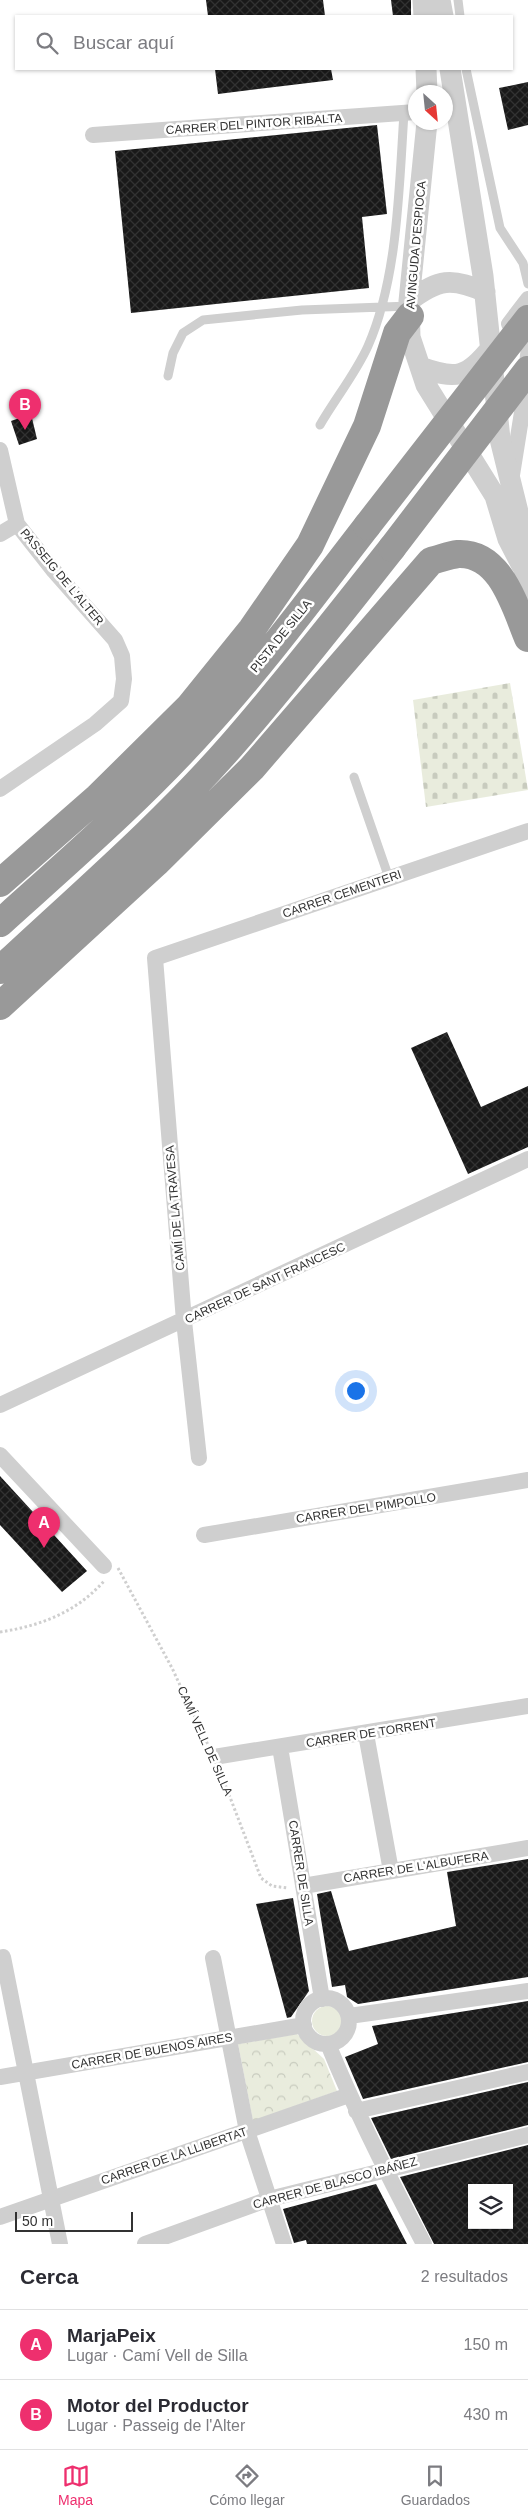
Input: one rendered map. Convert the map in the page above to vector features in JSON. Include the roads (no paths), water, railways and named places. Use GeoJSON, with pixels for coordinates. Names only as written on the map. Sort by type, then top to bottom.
{"type":"FeatureCollection","features":[{"type":"Feature","properties":{"kind":"highway"},"geometry":{"type":"LineString","coordinates":[[0,883],[98,797],[189,707],[252,629],[310,545],[367,426],[397,332],[410,308]]}},
{"type":"Feature","properties":{"kind":"highway","name":"PISTA DE SILLA"},"geometry":{"type":"LineString","coordinates":[[0,923],[117,818],[208,725],[272,648],[528,321]]}},
{"type":"Feature","properties":{"kind":"highway"},"geometry":{"type":"LineString","coordinates":[[0,970],[138,842],[230,747],[296,669],[392,548],[528,370]]}},
{"type":"Feature","properties":{"kind":"highway"},"geometry":{"type":"LineString","coordinates":[[0,1006],[149,869],[252,768],[431,561],[459,554],[485,561],[502,578],[528,638]]}},
{"type":"Feature","properties":{"kind":"street"},"geometry":{"type":"LineString","coordinates":[[423,0],[424,15]]}},
{"type":"Feature","properties":{"kind":"street"},"geometry":{"type":"LineString","coordinates":[[440,0],[443,15]]}},
{"type":"Feature","properties":{"kind":"street"},"geometry":{"type":"LineString","coordinates":[[426,70],[427,85]]}},
{"type":"Feature","properties":{"kind":"street"},"geometry":{"type":"LineString","coordinates":[[460,70],[454,100],[485,292],[500,439],[524,536],[526,580]]}},
{"type":"Feature","properties":{"kind":"street","name":"CARRER DEL PINTOR RIBALTA"},"geometry":{"type":"LineString","coordinates":[[93,135],[408,113]]}},
{"type":"Feature","properties":{"kind":"street","name":"AVINGUDA D'ESPIOCA"},"geometry":{"type":"LineString","coordinates":[[426,130],[410,308],[410,337],[426,385],[495,496],[508,540],[526,580]]}},
{"type":"Feature","properties":{"kind":"street"},"geometry":{"type":"LineString","coordinates":[[410,308],[425,289],[440,282],[455,281],[485,292]]}},
{"type":"Feature","properties":{"kind":"street"},"geometry":{"type":"LineString","coordinates":[[420,366],[442,375],[460,375],[477,366],[528,299]]}},
{"type":"Feature","properties":{"kind":"street"},"geometry":{"type":"LineString","coordinates":[[511,480],[523,406],[528,400]]}},
{"type":"Feature","properties":{"kind":"street","name":"PASSEIG DE L'ALTER"},"geometry":{"type":"LineString","coordinates":[[0,450],[17,524],[115,640],[122,663],[124,679],[121,701],[96,724],[0,789]]}},
{"type":"Feature","properties":{"kind":"street"},"geometry":{"type":"LineString","coordinates":[[0,534],[17,524]]}},
{"type":"Feature","properties":{"kind":"street","name":"CARRER CEMENTERI"},"geometry":{"type":"LineString","coordinates":[[155,958],[528,830]]}},
{"type":"Feature","properties":{"kind":"street","name":"CAMÍ DE LA TRAVESA"},"geometry":{"type":"LineString","coordinates":[[155,958],[184,1321],[199,1458]]}},
{"type":"Feature","properties":{"kind":"street","name":"CARRER DE SANT FRANCESC"},"geometry":{"type":"LineString","coordinates":[[0,1405],[184,1321],[528,1159]]}},
{"type":"Feature","properties":{"kind":"street"},"geometry":{"type":"LineString","coordinates":[[0,1455],[8,1473],[111,1567]]}},
{"type":"Feature","properties":{"kind":"street","name":"CARRER DEL PIMPOLLO"},"geometry":{"type":"LineString","coordinates":[[204,1535],[528,1480]]}},
{"type":"Feature","properties":{"kind":"street","name":"CARRER DE TORRENT"},"geometry":{"type":"LineString","coordinates":[[214,1757],[366,1734],[528,1706]]}},
{"type":"Feature","properties":{"kind":"street"},"geometry":{"type":"LineString","coordinates":[[366,1734],[391,1871]]}},
{"type":"Feature","properties":{"kind":"street","name":"CARRER DE SILLA"},"geometry":{"type":"LineString","coordinates":[[280,1747],[322,1999]]}},
{"type":"Feature","properties":{"kind":"street","name":"CARRER DE L'ALBUFERA"},"geometry":{"type":"LineString","coordinates":[[303,1886],[528,1848]]}},
{"type":"Feature","properties":{"kind":"street"},"geometry":{"type":"LineString","coordinates":[[3,1958],[28,2072],[60,2244]]}},
{"type":"Feature","properties":{"kind":"street"},"geometry":{"type":"LineString","coordinates":[[213,1958],[247,2131],[284,2244]]}},
{"type":"Feature","properties":{"kind":"street"},"geometry":{"type":"LineString","coordinates":[[348,2016],[528,1991]]}},
{"type":"Feature","properties":{"kind":"street"},"geometry":{"type":"LineString","coordinates":[[329,1998],[342,2004],[348,2016],[347,2031],[342,2037],[328,2044],[310,2037],[304,2025],[304,2018],[310,2006],[322,1999],[329,1998]]}},
{"type":"Feature","properties":{"kind":"street","name":"CARRER DE BUENOS AIRES"},"geometry":{"type":"LineString","coordinates":[[0,2077],[304,2025]]}},
{"type":"Feature","properties":{"kind":"street"},"geometry":{"type":"LineString","coordinates":[[328,2044],[356,2111],[424,2244]]}},
{"type":"Feature","properties":{"kind":"street"},"geometry":{"type":"LineString","coordinates":[[356,2111],[528,2072]]}},
{"type":"Feature","properties":{"kind":"street","name":"CARRER DE LA LLIBERTAT"},"geometry":{"type":"LineString","coordinates":[[0,2217],[349,2095]]}},
{"type":"Feature","properties":{"kind":"street","name":"CARRER DE BLASCO IBÁÑEZ"},"geometry":{"type":"LineString","coordinates":[[145,2244],[270,2199],[384,2169],[528,2135]]}},
{"type":"Feature","properties":{"kind":"lane"},"geometry":{"type":"LineString","coordinates":[[458,0],[460,15]]}},
{"type":"Feature","properties":{"kind":"lane"},"geometry":{"type":"LineString","coordinates":[[460,70],[500,228],[523,263],[528,284]]}},
{"type":"Feature","properties":{"kind":"lane"},"geometry":{"type":"LineString","coordinates":[[320,425],[368,347],[381,306],[397,228],[408,130]]}},
{"type":"Feature","properties":{"kind":"lane"},"geometry":{"type":"LineString","coordinates":[[168,376],[174,353],[183,333],[203,320],[302,310],[381,306],[410,308]]}},
{"type":"Feature","properties":{"kind":"lane"},"geometry":{"type":"LineString","coordinates":[[500,439],[524,363],[528,321]]}},
{"type":"Feature","properties":{"kind":"lane"},"geometry":{"type":"LineString","coordinates":[[354,778],[389,878]]}},
{"type":"Feature","properties":{"kind":"place","name":"Motor del Productor"},"geometry":{"type":"Point","coordinates":[25,430]}},
{"type":"Feature","properties":{"kind":"place","name":"MarjaPeix"},"geometry":{"type":"Point","coordinates":[44,1548]}}]}
